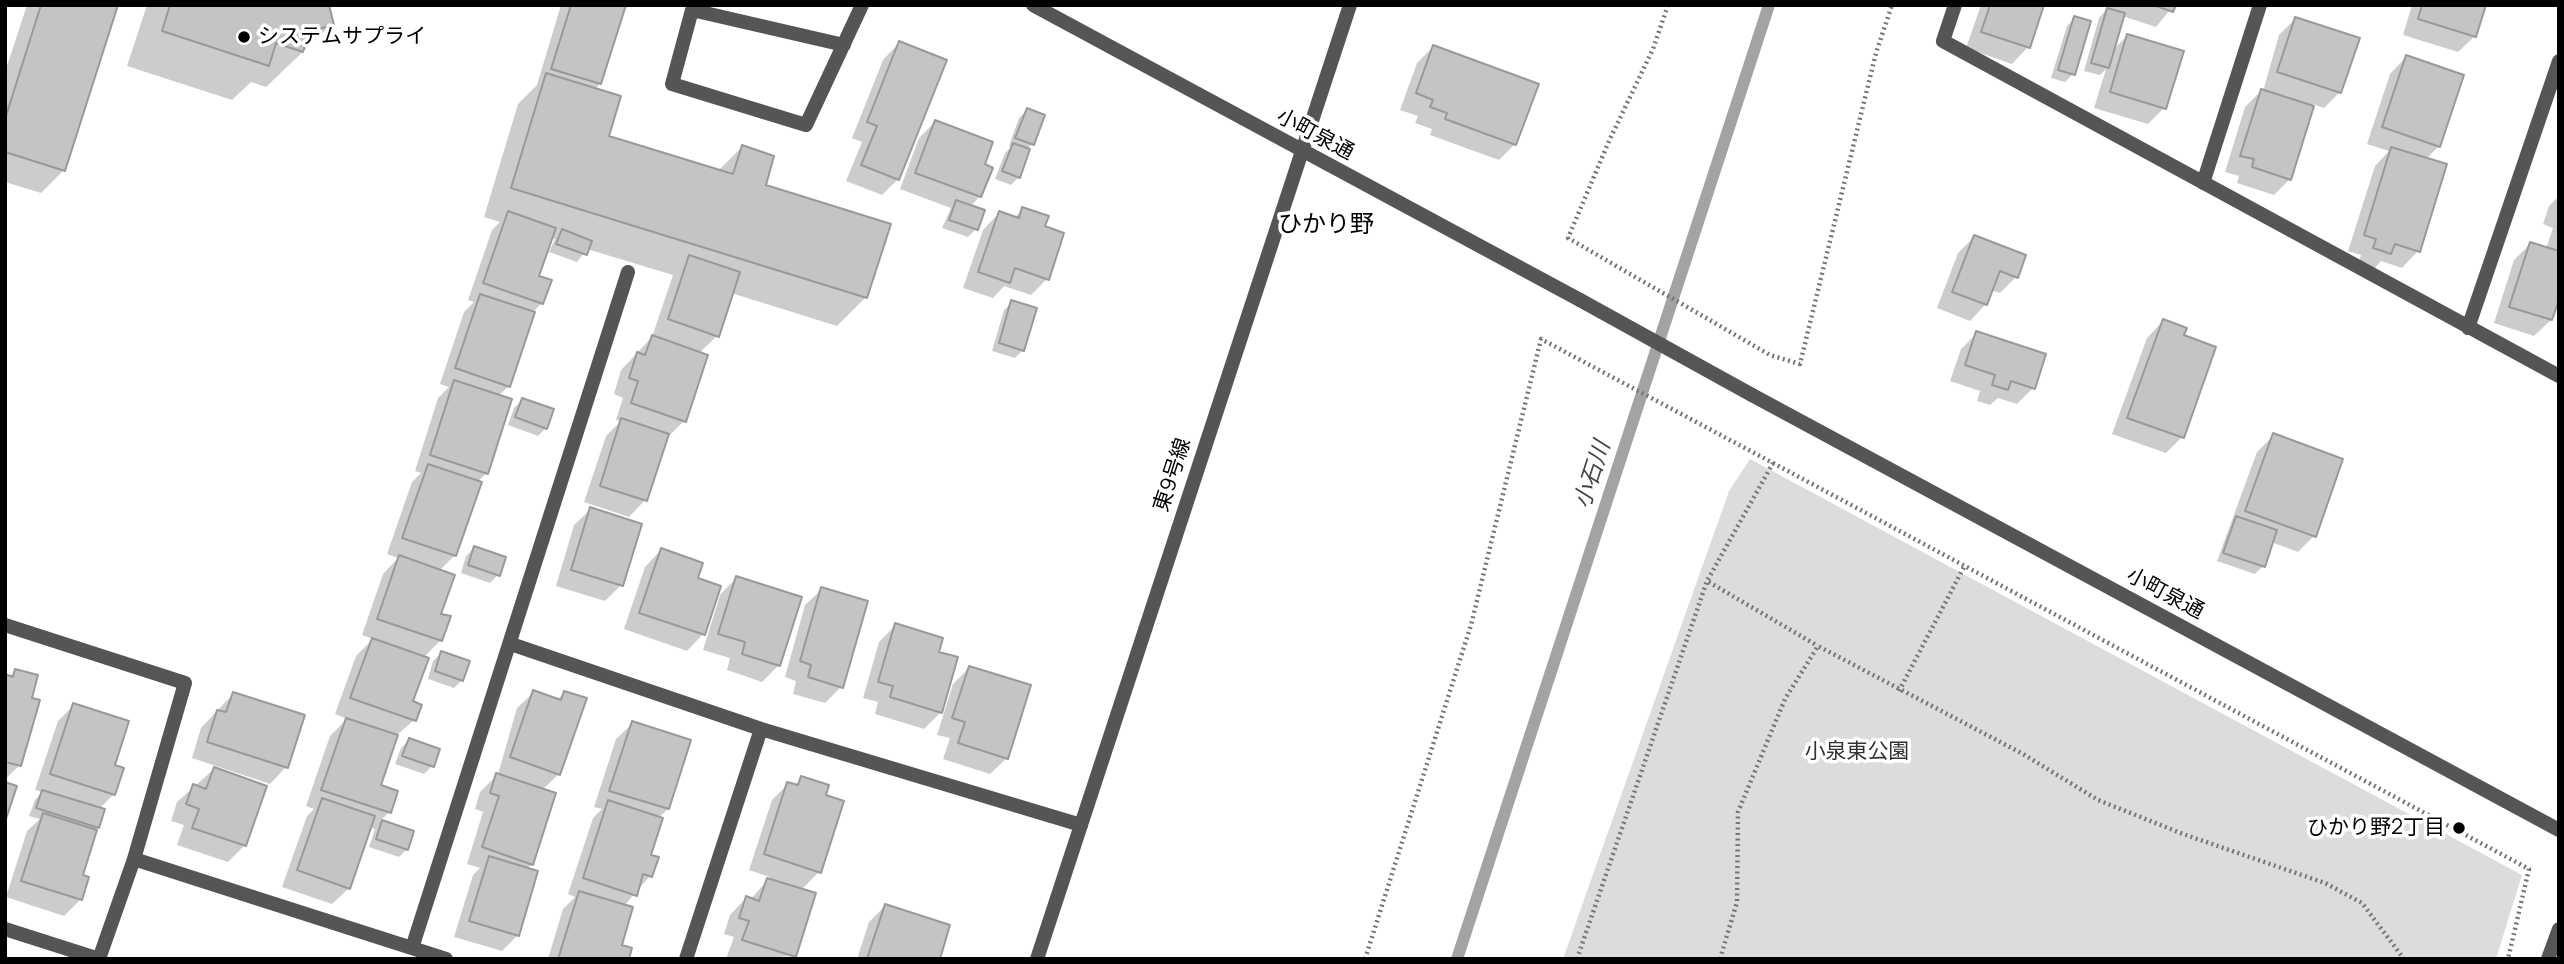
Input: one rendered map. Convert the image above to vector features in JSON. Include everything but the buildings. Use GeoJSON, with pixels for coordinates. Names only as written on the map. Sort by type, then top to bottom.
{"type":"FeatureCollection","features":[{"type":"Feature","properties":{"kind":"street"},"geometry":{"type":"LineString","coordinates":[[844,45],[692,10],[672,84],[806,125],[844,45],[862,5]]}},
{"type":"Feature","properties":{"kind":"street","name":"小町泉通"},"geometry":{"type":"LineString","coordinates":[[1033,5],[2559,830]]}},
{"type":"Feature","properties":{"kind":"street","name":"東9号線"},"geometry":{"type":"LineString","coordinates":[[1037,959],[1350,5]]}},
{"type":"Feature","properties":{"kind":"street"},"geometry":{"type":"LineString","coordinates":[[1955,5],[1943,41],[2559,376]]}},
{"type":"Feature","properties":{"kind":"street"},"geometry":{"type":"LineString","coordinates":[[2203,183],[2260,5]]}},
{"type":"Feature","properties":{"kind":"street"},"geometry":{"type":"LineString","coordinates":[[2468,328],[2559,61]]}},
{"type":"Feature","properties":{"kind":"street"},"geometry":{"type":"LineString","coordinates":[[412,948],[628,272]]}},
{"type":"Feature","properties":{"kind":"street"},"geometry":{"type":"LineString","coordinates":[[5,625],[185,683],[134,859],[99,959],[5,929]]}},
{"type":"Feature","properties":{"kind":"street"},"geometry":{"type":"LineString","coordinates":[[511,644],[761,729],[1081,825]]}},
{"type":"Feature","properties":{"kind":"street"},"geometry":{"type":"LineString","coordinates":[[686,959],[761,729]]}},
{"type":"Feature","properties":{"kind":"street"},"geometry":{"type":"LineString","coordinates":[[134,859],[446,959]]}},
{"type":"Feature","properties":{"kind":"street"},"geometry":{"type":"LineString","coordinates":[[2548,959],[2559,929]]}},
{"type":"Feature","properties":{"kind":"path"},"geometry":{"type":"LineString","coordinates":[[1668,5],[1653,49],[1609,141],[1568,239],[1770,355],[1800,364],[1876,53],[1892,5]]}},
{"type":"Feature","properties":{"kind":"path"},"geometry":{"type":"LineString","coordinates":[[1365,959],[1471,625],[1541,339],[2529,869],[2508,959]]}},
{"type":"Feature","properties":{"kind":"path"},"geometry":{"type":"LineString","coordinates":[[1577,959],[1707,581],[1773,463]]}},
{"type":"Feature","properties":{"kind":"path"},"geometry":{"type":"LineString","coordinates":[[1899,691],[1965,565]]}},
{"type":"Feature","properties":{"kind":"path"},"geometry":{"type":"LineString","coordinates":[[1707,581],[1899,691],[2023,754],[2098,800],[2183,834],[2325,883],[2362,903],[2404,959]]}},
{"type":"Feature","properties":{"kind":"path"},"geometry":{"type":"LineString","coordinates":[[1720,959],[1737,902],[1738,812],[1784,699],[1818,646]]}},
{"type":"Feature","properties":{"kind":"green space","name":"小泉東公園"},"geometry":{"type":"Polygon","coordinates":[[[1750,459],[2522,875],[2496,959],[1563,959],[1729,491],[1750,459]]]}},
{"type":"Feature","properties":{"kind":"waterway","name":"小石川"},"geometry":{"type":"LineString","coordinates":[[1457,959],[1769,5]]}},
{"type":"Feature","properties":{"kind":"place","name":"システムサプライ"},"geometry":{"type":"Point","coordinates":[244,37]}},
{"type":"Feature","properties":{"kind":"place","name":"ひかり野2丁目"},"geometry":{"type":"Point","coordinates":[2459,828]}},
{"type":"Feature","properties":{"kind":"district","name":"ひかり野"},"geometry":{"type":"Point","coordinates":[1326,225]}}]}
